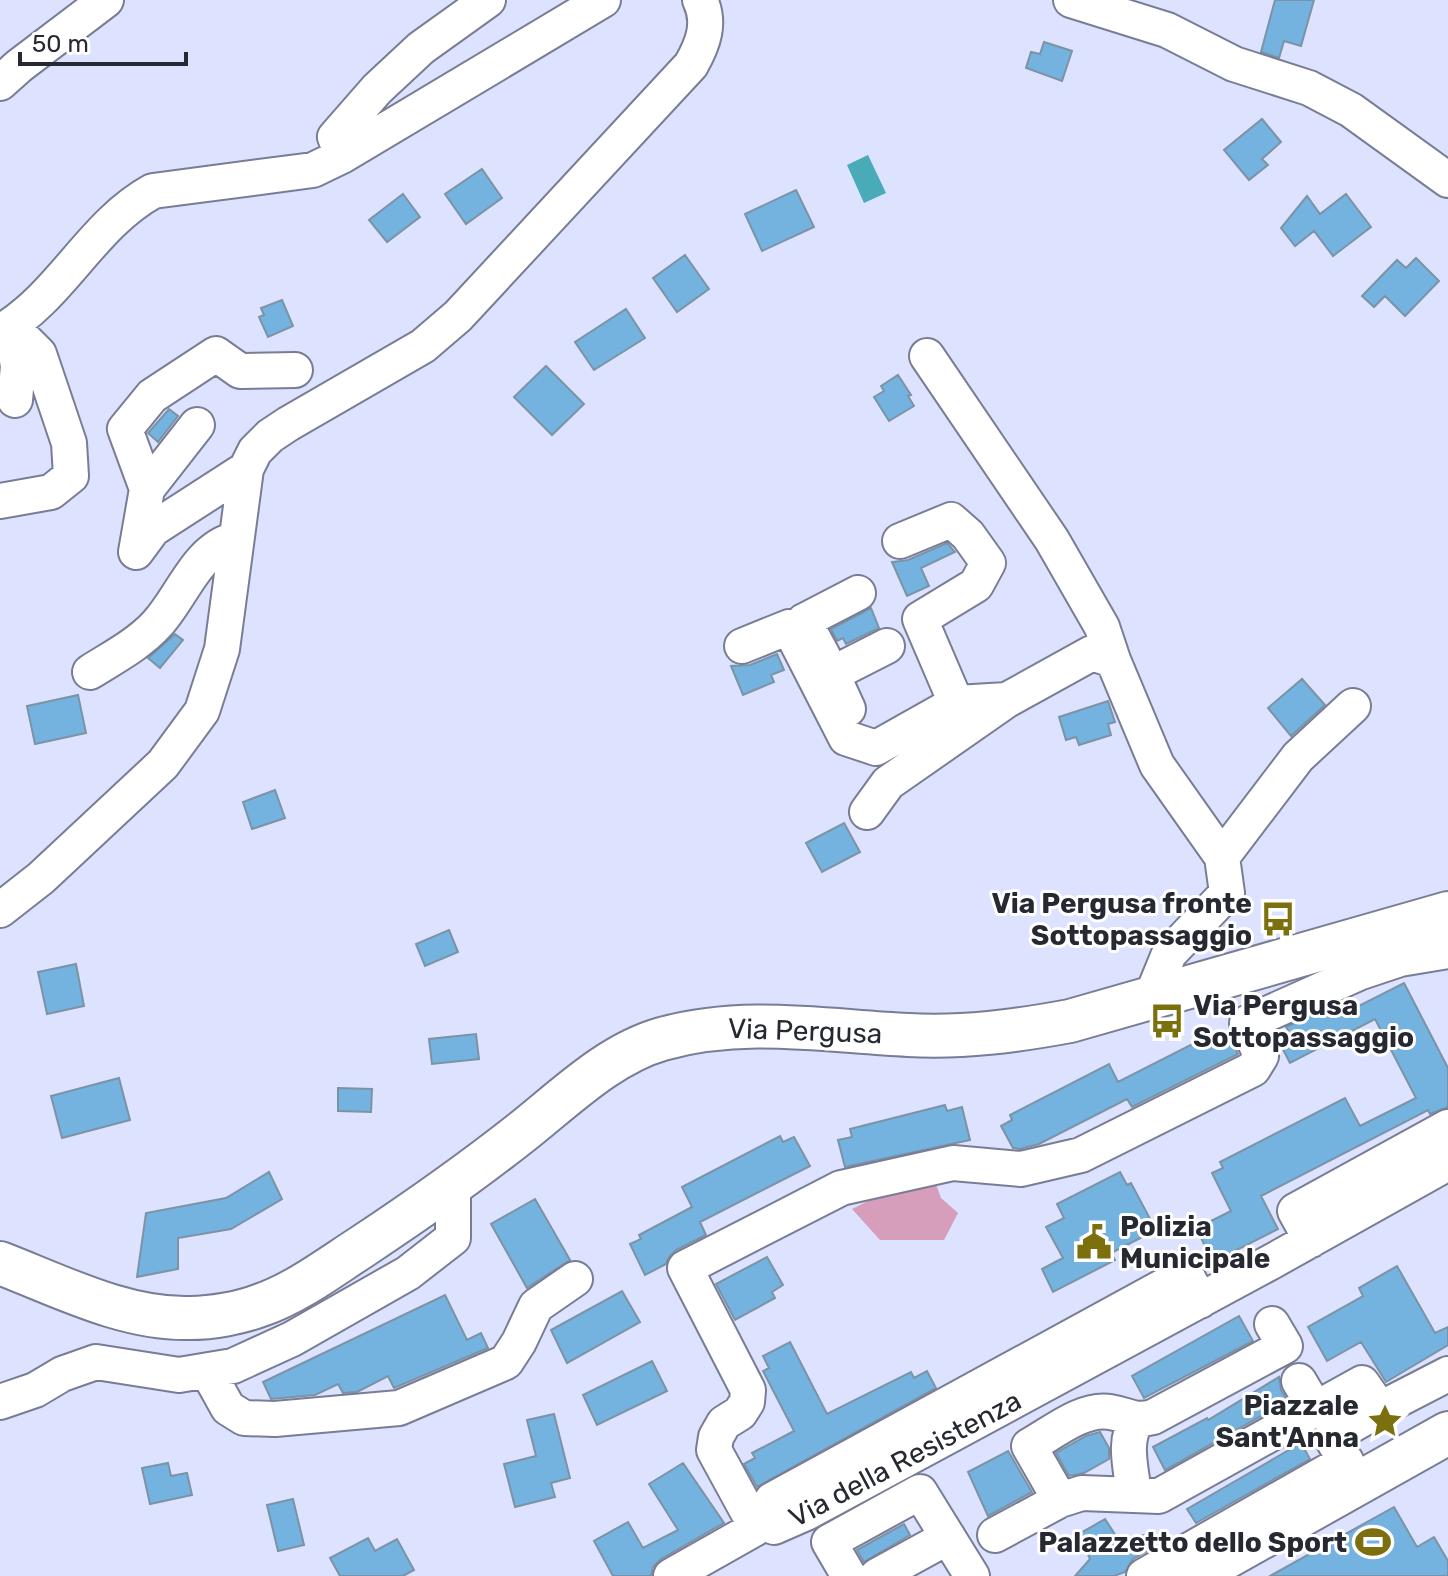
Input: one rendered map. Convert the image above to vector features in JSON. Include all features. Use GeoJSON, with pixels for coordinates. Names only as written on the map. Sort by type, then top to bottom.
{"type":"FeatureCollection","features":[{"type":"Feature","properties":{"kind":"main road","name":"Via Pergusa"},"geometry":{"type":"LineString","coordinates":[[0,1263],[106,1303],[152,1315],[191,1319],[230,1313],[262,1305],[300,1285],[453,1186],[604,1068],[658,1040],[694,1030],[745,1025],[910,1035],[958,1036],[1015,1031],[1070,1021],[1448,913]]}},
{"type":"Feature","properties":{"kind":"main road"},"geometry":{"type":"LineString","coordinates":[[1193,1576],[1353,1472],[1445,1441]]}},
{"type":"Feature","properties":{"kind":"street"},"geometry":{"type":"LineString","coordinates":[[0,83],[106,0]]}},
{"type":"Feature","properties":{"kind":"street"},"geometry":{"type":"LineString","coordinates":[[342,156],[335,137],[377,89],[421,48],[488,0]]}},
{"type":"Feature","properties":{"kind":"street"},"geometry":{"type":"LineString","coordinates":[[5,329],[52,292],[96,238],[133,202],[153,191],[313,170],[342,156],[603,0]]}},
{"type":"Feature","properties":{"kind":"street"},"geometry":{"type":"LineString","coordinates":[[0,910],[41,878],[163,764],[202,711],[222,649],[246,469],[255,451],[270,436],[423,346],[458,316],[691,65],[702,46],[706,25],[700,0]]}},
{"type":"Feature","properties":{"kind":"street"},"geometry":{"type":"LineString","coordinates":[[1071,0],[1167,30],[1234,64],[1309,88],[1351,110],[1448,180]]}},
{"type":"Feature","properties":{"kind":"street"},"geometry":{"type":"LineString","coordinates":[[5,329],[18,366],[15,400]]}},
{"type":"Feature","properties":{"kind":"street"},"geometry":{"type":"LineString","coordinates":[[0,501],[51,492],[71,476],[69,443],[39,354],[5,329]]}},
{"type":"Feature","properties":{"kind":"street"},"geometry":{"type":"LineString","coordinates":[[147,489],[125,429],[152,396],[216,354],[240,371],[295,370]]}},
{"type":"Feature","properties":{"kind":"street"},"geometry":{"type":"LineString","coordinates":[[927,356],[1052,540],[1102,627],[1157,765],[1222,857],[1227,893],[1169,954],[1151,998]]}},
{"type":"Feature","properties":{"kind":"street"},"geometry":{"type":"LineString","coordinates":[[197,425],[147,489],[136,552],[153,529],[246,469]]}},
{"type":"Feature","properties":{"kind":"street"},"geometry":{"type":"LineString","coordinates":[[900,541],[951,520],[968,535],[988,563],[976,585],[920,619],[956,703]]}},
{"type":"Feature","properties":{"kind":"street"},"geometry":{"type":"LineString","coordinates":[[90,672],[156,625],[207,554],[220,543],[236,539]]}},
{"type":"Feature","properties":{"kind":"street"},"geometry":{"type":"LineString","coordinates":[[858,593],[804,621],[856,726],[876,748]]}},
{"type":"Feature","properties":{"kind":"street"},"geometry":{"type":"LineString","coordinates":[[742,646],[789,627],[846,738],[876,748],[956,703],[1007,700]]}},
{"type":"Feature","properties":{"kind":"street"},"geometry":{"type":"LineString","coordinates":[[832,674],[887,646]]}},
{"type":"Feature","properties":{"kind":"street"},"geometry":{"type":"LineString","coordinates":[[867,812],[888,783],[1007,700],[1092,653],[1113,660]]}},
{"type":"Feature","properties":{"kind":"street"},"geometry":{"type":"LineString","coordinates":[[1222,857],[1298,757],[1353,706]]}},
{"type":"Feature","properties":{"kind":"street","name":"Via della Resistenza"},"geometry":{"type":"LineString","coordinates":[[1448,951],[1400,959],[1361,972],[1247,1023],[1261,1056],[1253,1069],[1081,1155],[1021,1169],[953,1163],[841,1188],[685,1268],[748,1390],[747,1402],[740,1413],[724,1423],[716,1437],[714,1450],[750,1516],[767,1512],[774,1527],[806,1513],[955,1416],[1017,1383],[1200,1301],[1448,1163]]}},
{"type":"Feature","properties":{"kind":"street"},"geometry":{"type":"LineString","coordinates":[[1311,1240],[1295,1211],[1448,1127]]}},
{"type":"Feature","properties":{"kind":"street"},"geometry":{"type":"LineString","coordinates":[[0,1402],[96,1362],[179,1375],[208,1372],[233,1366],[292,1339],[408,1273],[453,1238],[453,1186]]}},
{"type":"Feature","properties":{"kind":"street"},"geometry":{"type":"LineString","coordinates":[[208,1372],[228,1408],[244,1418],[275,1419],[399,1408],[506,1362],[536,1306],[575,1279]]}},
{"type":"Feature","properties":{"kind":"street"},"geometry":{"type":"LineString","coordinates":[[1060,1500],[1029,1446],[1098,1411],[1137,1421],[1153,1417],[1285,1346],[1272,1324]]}},
{"type":"Feature","properties":{"kind":"street"},"geometry":{"type":"LineString","coordinates":[[1144,1576],[1353,1472],[1331,1437],[1448,1374]]}},
{"type":"Feature","properties":{"kind":"street"},"geometry":{"type":"LineString","coordinates":[[995,1535],[1060,1500],[1082,1493],[1159,1496],[1307,1395],[1362,1383],[1380,1409]]}},
{"type":"Feature","properties":{"kind":"street"},"geometry":{"type":"LineString","coordinates":[[671,1576],[767,1512],[955,1416]]}},
{"type":"Feature","properties":{"kind":"street"},"geometry":{"type":"LineString","coordinates":[[1134,1495],[1129,1444],[1131,1429],[1137,1421]]}},
{"type":"Feature","properties":{"kind":"street"},"geometry":{"type":"LineString","coordinates":[[849,1576],[829,1542],[920,1492],[972,1576]]}},
{"type":"Feature","properties":{"kind":"street"},"geometry":{"type":"LineString","coordinates":[[877,1576],[948,1537]]}},
{"type":"Feature","properties":{"kind":"shaded area"},"geometry":{"type":"Polygon","coordinates":[[[868,155],[886,193],[864,203],[847,165],[868,155]]]}},
{"type":"Feature","properties":{"kind":"shaded area"},"geometry":{"type":"Polygon","coordinates":[[[936,1184],[941,1198],[958,1213],[944,1240],[880,1240],[852,1209],[874,1198],[936,1184]]]}},
{"type":"Feature","properties":{"kind":"building"},"geometry":{"type":"Polygon","coordinates":[[[1275,0],[1314,0],[1301,46],[1284,41],[1279,58],[1261,52],[1275,0]]]}},
{"type":"Feature","properties":{"kind":"building"},"geometry":{"type":"Polygon","coordinates":[[[1044,42],[1072,51],[1062,81],[1026,68],[1031,52],[1040,54],[1044,42]]]}},
{"type":"Feature","properties":{"kind":"building"},"geometry":{"type":"Polygon","coordinates":[[[1262,119],[1281,142],[1262,159],[1268,165],[1249,180],[1224,150],[1262,119]]]}},
{"type":"Feature","properties":{"kind":"building"},"geometry":{"type":"Polygon","coordinates":[[[482,169],[502,198],[466,224],[445,194],[482,169]]]}},
{"type":"Feature","properties":{"kind":"building"},"geometry":{"type":"Polygon","coordinates":[[[796,190],[814,227],[762,251],[745,214],[796,190]]]}},
{"type":"Feature","properties":{"kind":"building"},"geometry":{"type":"Polygon","coordinates":[[[403,194],[420,217],[387,242],[369,220],[403,194]]]}},
{"type":"Feature","properties":{"kind":"building"},"geometry":{"type":"Polygon","coordinates":[[[1346,194],[1371,227],[1333,256],[1314,231],[1295,246],[1281,228],[1307,196],[1320,214],[1346,194]]]}},
{"type":"Feature","properties":{"kind":"building"},"geometry":{"type":"Polygon","coordinates":[[[685,255],[709,289],[677,312],[653,278],[685,255]]]}},
{"type":"Feature","properties":{"kind":"building"},"geometry":{"type":"Polygon","coordinates":[[[1416,258],[1439,281],[1405,316],[1385,296],[1374,307],[1362,296],[1397,260],[1406,268],[1416,258]]]}},
{"type":"Feature","properties":{"kind":"building"},"geometry":{"type":"Polygon","coordinates":[[[282,300],[293,326],[268,337],[259,317],[264,315],[261,308],[282,300]]]}},
{"type":"Feature","properties":{"kind":"building"},"geometry":{"type":"Polygon","coordinates":[[[626,309],[645,338],[594,370],[575,342],[626,309]]]}},
{"type":"Feature","properties":{"kind":"building"},"geometry":{"type":"Polygon","coordinates":[[[546,366],[584,404],[552,435],[514,397],[546,366]]]}},
{"type":"Feature","properties":{"kind":"building"},"geometry":{"type":"Polygon","coordinates":[[[898,375],[914,406],[889,421],[874,397],[884,391],[881,386],[898,375]]]}},
{"type":"Feature","properties":{"kind":"building"},"geometry":{"type":"Polygon","coordinates":[[[169,409],[178,416],[158,442],[148,433],[169,409]]]}},
{"type":"Feature","properties":{"kind":"building"},"geometry":{"type":"Polygon","coordinates":[[[947,543],[955,552],[921,568],[929,586],[907,596],[892,562],[908,560],[947,543]]]}},
{"type":"Feature","properties":{"kind":"building"},"geometry":{"type":"Polygon","coordinates":[[[871,608],[879,628],[846,644],[843,638],[837,641],[831,629],[871,608]]]}},
{"type":"Feature","properties":{"kind":"building"},"geometry":{"type":"Polygon","coordinates":[[[175,634],[183,640],[160,668],[148,658],[175,634]]]}},
{"type":"Feature","properties":{"kind":"building"},"geometry":{"type":"Polygon","coordinates":[[[777,654],[784,670],[771,675],[774,682],[743,695],[731,666],[750,665],[777,654]]]}},
{"type":"Feature","properties":{"kind":"building"},"geometry":{"type":"Polygon","coordinates":[[[1302,679],[1325,705],[1291,736],[1268,708],[1302,679]]]}},
{"type":"Feature","properties":{"kind":"building"},"geometry":{"type":"Polygon","coordinates":[[[78,695],[86,733],[35,744],[27,706],[78,695]]]}},
{"type":"Feature","properties":{"kind":"building"},"geometry":{"type":"Polygon","coordinates":[[[1108,701],[1115,722],[1108,724],[1111,735],[1079,745],[1076,737],[1066,740],[1059,717],[1108,701]]]}},
{"type":"Feature","properties":{"kind":"building"},"geometry":{"type":"Polygon","coordinates":[[[275,790],[285,818],[252,829],[243,802],[275,790]]]}},
{"type":"Feature","properties":{"kind":"building"},"geometry":{"type":"Polygon","coordinates":[[[844,823],[860,852],[822,872],[806,843],[844,823]]]}},
{"type":"Feature","properties":{"kind":"building"},"geometry":{"type":"Polygon","coordinates":[[[449,930],[458,952],[425,966],[416,944],[449,930]]]}},
{"type":"Feature","properties":{"kind":"building"},"geometry":{"type":"Polygon","coordinates":[[[76,964],[84,1006],[47,1014],[38,972],[76,964]]]}},
{"type":"Feature","properties":{"kind":"building"},"geometry":{"type":"Polygon","coordinates":[[[1404,983],[1448,1068],[1448,1107],[1430,1114],[1428,1110],[1261,1196],[1278,1229],[1213,1262],[1199,1234],[1210,1228],[1207,1223],[1231,1211],[1212,1173],[1223,1168],[1220,1162],[1345,1098],[1360,1126],[1416,1098],[1375,1019],[1290,1063],[1276,1036],[1288,1030],[1286,1027],[1342,1002],[1347,1012],[1404,983]]]}},
{"type":"Feature","properties":{"kind":"building"},"geometry":{"type":"Polygon","coordinates":[[[1218,1031],[1221,1037],[1229,1032],[1238,1054],[1132,1107],[1127,1099],[1039,1144],[1020,1149],[1013,1148],[1001,1126],[1012,1120],[1010,1115],[1109,1064],[1118,1082],[1218,1031]]]}},
{"type":"Feature","properties":{"kind":"building"},"geometry":{"type":"Polygon","coordinates":[[[476,1034],[479,1059],[432,1064],[429,1039],[476,1034]]]}},
{"type":"Feature","properties":{"kind":"building"},"geometry":{"type":"Polygon","coordinates":[[[119,1078],[130,1120],[62,1138],[51,1096],[119,1078]]]}},
{"type":"Feature","properties":{"kind":"building"},"geometry":{"type":"Polygon","coordinates":[[[338,1088],[372,1089],[371,1112],[338,1111],[338,1088]]]}},
{"type":"Feature","properties":{"kind":"building"},"geometry":{"type":"Polygon","coordinates":[[[945,1105],[947,1111],[962,1107],[970,1140],[845,1167],[838,1140],[852,1137],[850,1129],[945,1105]]]}},
{"type":"Feature","properties":{"kind":"building"},"geometry":{"type":"Polygon","coordinates":[[[780,1136],[783,1142],[794,1137],[810,1166],[700,1222],[706,1235],[676,1250],[666,1264],[645,1275],[630,1244],[641,1239],[639,1235],[692,1207],[682,1187],[780,1136]]]}},
{"type":"Feature","properties":{"kind":"building"},"geometry":{"type":"Polygon","coordinates":[[[269,1172],[282,1199],[231,1229],[178,1238],[178,1269],[137,1277],[146,1213],[226,1198],[269,1172]]]}},
{"type":"Feature","properties":{"kind":"building","name":"Polizia Municipale"},"geometry":{"type":"Polygon","coordinates":[[[1120,1172],[1127,1185],[1131,1183],[1156,1230],[1111,1253],[1115,1260],[1053,1292],[1042,1269],[1063,1258],[1046,1227],[1064,1218],[1057,1204],[1120,1172]]]}},
{"type":"Feature","properties":{"kind":"building"},"geometry":{"type":"Polygon","coordinates":[[[535,1199],[570,1260],[527,1288],[491,1224],[535,1199]]]}},
{"type":"Feature","properties":{"kind":"building"},"geometry":{"type":"Polygon","coordinates":[[[767,1257],[783,1285],[772,1292],[775,1298],[735,1320],[716,1284],[767,1257]]]}},
{"type":"Feature","properties":{"kind":"building"},"geometry":{"type":"Polygon","coordinates":[[[1397,1266],[1435,1333],[1448,1327],[1448,1345],[1386,1382],[1361,1342],[1327,1361],[1308,1327],[1363,1296],[1359,1288],[1397,1266]]]}},
{"type":"Feature","properties":{"kind":"building"},"geometry":{"type":"Polygon","coordinates":[[[622,1291],[640,1322],[567,1363],[551,1330],[622,1291]]]}},
{"type":"Feature","properties":{"kind":"building"},"geometry":{"type":"Polygon","coordinates":[[[445,1295],[467,1340],[481,1333],[488,1348],[394,1388],[388,1376],[357,1392],[343,1393],[338,1384],[315,1395],[271,1399],[263,1382],[445,1295]]]}},
{"type":"Feature","properties":{"kind":"building"},"geometry":{"type":"Polygon","coordinates":[[[1239,1316],[1253,1341],[1144,1398],[1132,1376],[1239,1316]]]}},
{"type":"Feature","properties":{"kind":"building"},"geometry":{"type":"Polygon","coordinates":[[[790,1342],[827,1414],[911,1372],[914,1378],[927,1371],[936,1388],[757,1487],[744,1464],[755,1458],[752,1453],[794,1431],[763,1371],[769,1368],[763,1356],[790,1342]]]}},
{"type":"Feature","properties":{"kind":"building"},"geometry":{"type":"Polygon","coordinates":[[[652,1361],[667,1391],[597,1425],[583,1395],[652,1361]]]}},
{"type":"Feature","properties":{"kind":"building"},"geometry":{"type":"Polygon","coordinates":[[[1279,1377],[1281,1390],[1288,1401],[1165,1470],[1153,1447],[1208,1420],[1279,1377]]]}},
{"type":"Feature","properties":{"kind":"building"},"geometry":{"type":"Polygon","coordinates":[[[554,1414],[570,1478],[551,1483],[555,1497],[515,1507],[504,1464],[536,1456],[527,1420],[554,1414]]]}},
{"type":"Feature","properties":{"kind":"building"},"geometry":{"type":"Polygon","coordinates":[[[1100,1432],[1109,1448],[1109,1459],[1084,1473],[1069,1476],[1056,1453],[1086,1436],[1100,1432]]]}},
{"type":"Feature","properties":{"kind":"building"},"geometry":{"type":"Polygon","coordinates":[[[1301,1443],[1310,1459],[1196,1523],[1187,1509],[1301,1443]]]}},
{"type":"Feature","properties":{"kind":"building"},"geometry":{"type":"Polygon","coordinates":[[[1008,1451],[1032,1492],[988,1516],[968,1472],[1008,1451]]]}},
{"type":"Feature","properties":{"kind":"building"},"geometry":{"type":"Polygon","coordinates":[[[168,1463],[171,1476],[187,1473],[192,1495],[150,1504],[142,1468],[168,1463]]]}},
{"type":"Feature","properties":{"kind":"building"},"geometry":{"type":"Polygon","coordinates":[[[683,1463],[724,1523],[661,1559],[653,1567],[651,1576],[613,1576],[594,1541],[628,1522],[643,1548],[678,1530],[649,1484],[683,1463]]]}},
{"type":"Feature","properties":{"kind":"building"},"geometry":{"type":"Polygon","coordinates":[[[293,1499],[304,1545],[278,1551],[267,1505],[293,1499]]]}},
{"type":"Feature","properties":{"kind":"building","name":"Palazzetto dello Sport"},"geometry":{"type":"Polygon","coordinates":[[[1394,1507],[1417,1547],[1434,1537],[1448,1561],[1448,1576],[1270,1576],[1394,1507]]]}},
{"type":"Feature","properties":{"kind":"building"},"geometry":{"type":"Polygon","coordinates":[[[1105,1519],[1120,1542],[1144,1535],[1147,1551],[1133,1559],[1125,1572],[1114,1576],[1075,1576],[1090,1559],[1079,1534],[1105,1519]]]}},
{"type":"Feature","properties":{"kind":"building"},"geometry":{"type":"Polygon","coordinates":[[[904,1524],[910,1535],[864,1562],[857,1550],[904,1524]]]}},
{"type":"Feature","properties":{"kind":"building"},"geometry":{"type":"Polygon","coordinates":[[[368,1538],[375,1551],[397,1539],[414,1570],[403,1576],[340,1576],[330,1558],[368,1538]]]}},
{"type":"Feature","properties":{"kind":"place","name":"Via Pergusa fronte Sottopassaggio"},"geometry":{"type":"Point","coordinates":[1278,919]}},
{"type":"Feature","properties":{"kind":"place","name":"Via Pergusa Sottopassaggio"},"geometry":{"type":"Point","coordinates":[1167,1021]}},
{"type":"Feature","properties":{"kind":"place","name":"Polizia Municipale"},"geometry":{"type":"Point","coordinates":[1094,1242]}},
{"type":"Feature","properties":{"kind":"place","name":"Piazzale Sant'Anna"},"geometry":{"type":"Point","coordinates":[1385,1421]}},
{"type":"Feature","properties":{"kind":"place","name":"Palazzetto dello Sport"},"geometry":{"type":"Point","coordinates":[1373,1542]}}]}
